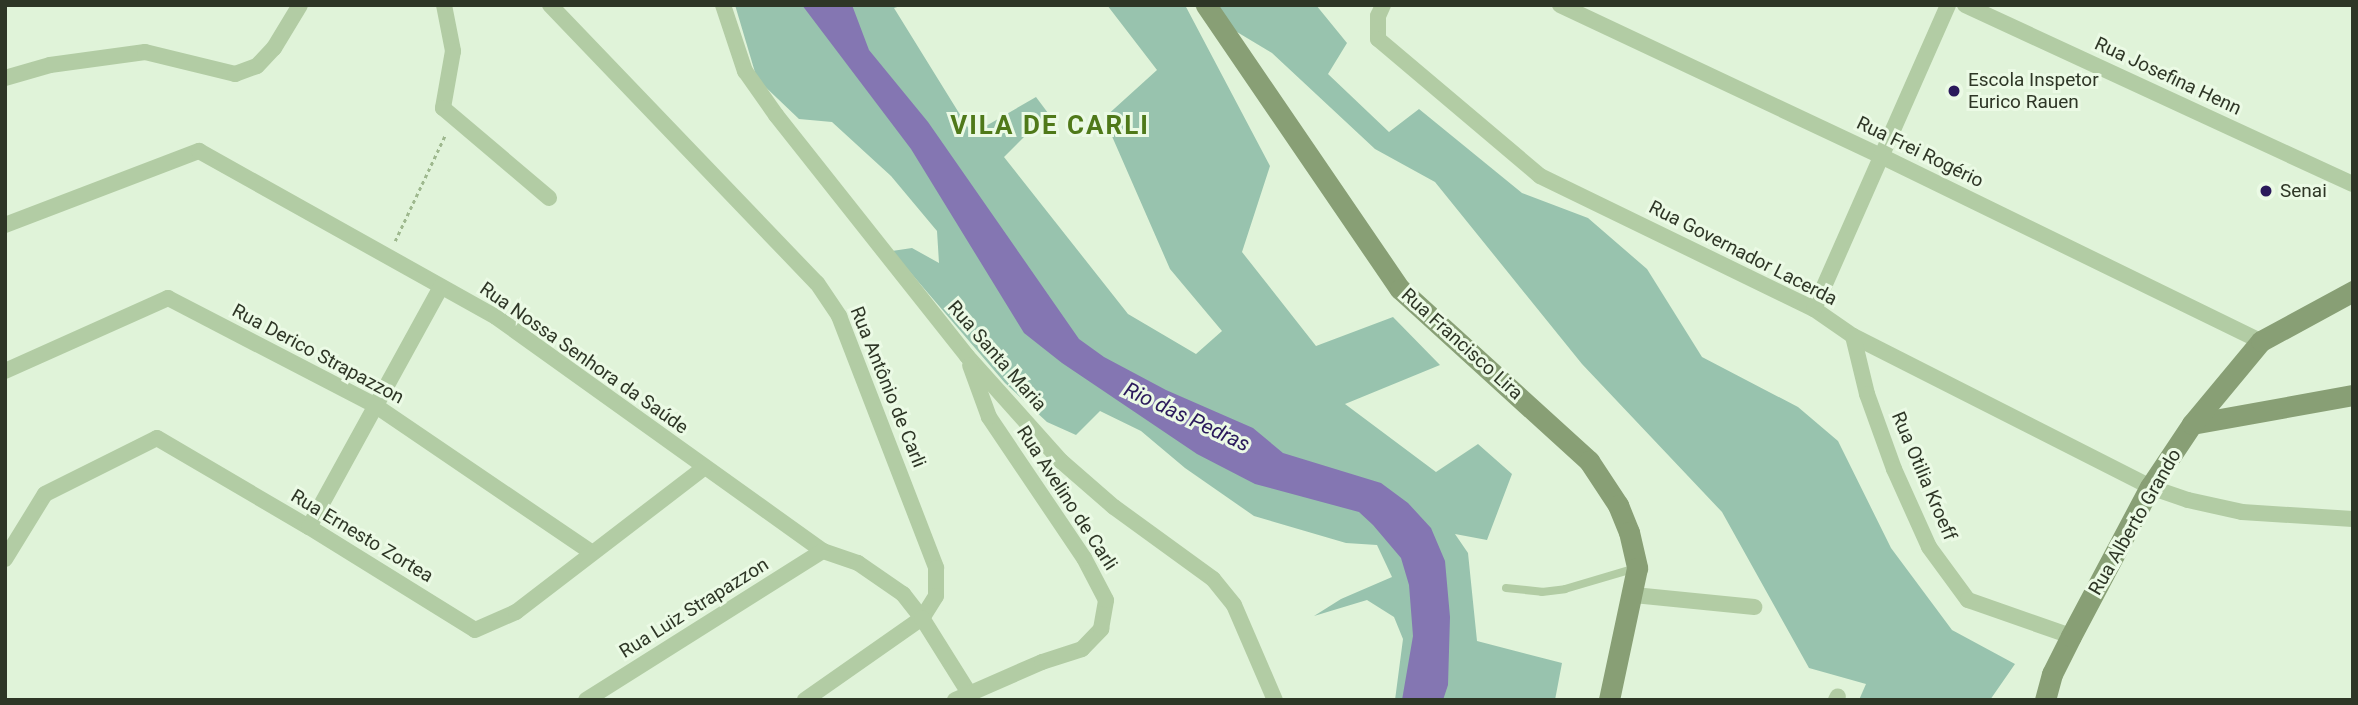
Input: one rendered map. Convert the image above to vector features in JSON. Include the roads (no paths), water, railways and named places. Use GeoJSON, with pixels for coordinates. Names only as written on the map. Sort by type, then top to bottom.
{"type":"FeatureCollection","features":[{"type":"Feature","properties":{"kind":"street"},"geometry":{"type":"LineString","coordinates":[[5,78],[50,65],[145,52],[235,74],[257,66],[274,48],[300,5]]}},
{"type":"Feature","properties":{"kind":"street"},"geometry":{"type":"LineString","coordinates":[[444,5],[453,51],[443,108],[549,198]]}},
{"type":"Feature","properties":{"kind":"street","name":"Rua Antônio de Carli"},"geometry":{"type":"LineString","coordinates":[[550,5],[777,245],[817,283],[839,316],[936,568],[936,596],[922,618]]}},
{"type":"Feature","properties":{"kind":"street","name":"Rua Santa Maria"},"geometry":{"type":"LineString","coordinates":[[723,5],[745,71],[784,126],[967,356],[1060,461],[1114,507],[1213,579],[1234,605],[1273,699]]}},
{"type":"Feature","properties":{"kind":"street","name":"Rua Francisco Lira"},"geometry":{"type":"LineString","coordinates":[[1206,5],[1400,289],[1589,461],[1618,505],[1629,532],[1637,568],[1634,595],[1609,700]]}},
{"type":"Feature","properties":{"kind":"street","name":"Rua Governador Lacerda"},"geometry":{"type":"LineString","coordinates":[[1383,5],[1378,16],[1378,39],[1540,176],[1814,309],[1853,335],[2150,487],[2188,500],[2242,512],[2353,519]]}},
{"type":"Feature","properties":{"kind":"street","name":"Rua Frei Rogério"},"geometry":{"type":"LineString","coordinates":[[1560,5],[1883,157],[2260,341]]}},
{"type":"Feature","properties":{"kind":"street"},"geometry":{"type":"LineString","coordinates":[[1814,309],[1948,5]]}},
{"type":"Feature","properties":{"kind":"street","name":"Rua Josefina Henn"},"geometry":{"type":"LineString","coordinates":[[1965,5],[2353,184]]}},
{"type":"Feature","properties":{"kind":"street","name":"Rua Nossa Senhora da Saúde"},"geometry":{"type":"LineString","coordinates":[[5,225],[199,150],[386,258],[496,317],[704,468],[824,551],[858,563],[903,594],[922,618],[962,696]]}},
{"type":"Feature","properties":{"kind":"street"},"geometry":{"type":"LineString","coordinates":[[309,527],[442,287]]}},
{"type":"Feature","properties":{"kind":"street","name":"Rua Alberto Grando"},"geometry":{"type":"LineString","coordinates":[[2045,700],[2052,674],[2150,487],[2192,424],[2260,341],[2353,291]]}},
{"type":"Feature","properties":{"kind":"street","name":"Rua Derico Strapazzon"},"geometry":{"type":"LineString","coordinates":[[5,371],[168,298],[376,406],[592,553]]}},
{"type":"Feature","properties":{"kind":"street","name":"Rua Otilia Kroeff"},"geometry":{"type":"LineString","coordinates":[[1853,335],[1867,394],[1894,469],[1929,547],[1968,600],[2071,636]]}},
{"type":"Feature","properties":{"kind":"street","name":"Rua Avelino de Carli"},"geometry":{"type":"LineString","coordinates":[[962,696],[1082,649],[1101,629],[1107,600],[1084,558],[989,418],[967,356]]}},
{"type":"Feature","properties":{"kind":"street"},"geometry":{"type":"LineString","coordinates":[[2192,424],[2353,395]]}},
{"type":"Feature","properties":{"kind":"street","name":"Rua Ernesto Zortea"},"geometry":{"type":"LineString","coordinates":[[5,559],[45,494],[157,438],[309,527],[475,630],[516,612],[704,468]]}},
{"type":"Feature","properties":{"kind":"street","name":"Rua Luiz Strapazzon"},"geometry":{"type":"LineString","coordinates":[[586,700],[824,551]]}},
{"type":"Feature","properties":{"kind":"street"},"geometry":{"type":"LineString","coordinates":[[1634,595],[1754,607]]}},
{"type":"Feature","properties":{"kind":"street"},"geometry":{"type":"LineString","coordinates":[[805,700],[922,618]]}},
{"type":"Feature","properties":{"kind":"lane"},"geometry":{"type":"LineString","coordinates":[[1506,588],[1542,592],[1565,589],[1637,568]]}},
{"type":"Feature","properties":{"kind":"water","name":"Rio das Pedras"},"geometry":{"type":"Polygon","coordinates":[[[802,5],[852,5],[869,50],[928,122],[1079,339],[1104,357],[1166,390],[1253,428],[1283,453],[1381,483],[1408,503],[1431,528],[1445,561],[1450,617],[1448,685],[1443,700],[1402,700],[1413,636],[1409,585],[1401,558],[1373,525],[1359,512],[1255,484],[1197,454],[1062,363],[1024,333],[911,149],[802,5]]]}},
{"type":"Feature","properties":{"kind":"place","name":"Escola Inspetor Eurico Rauen"},"geometry":{"type":"Point","coordinates":[1954,91]}},
{"type":"Feature","properties":{"kind":"place","name":"Senai"},"geometry":{"type":"Point","coordinates":[2266,191]}},
{"type":"Feature","properties":{"kind":"district","name":"VILA DE CARLI"},"geometry":{"type":"Point","coordinates":[1050,126]}}]}
